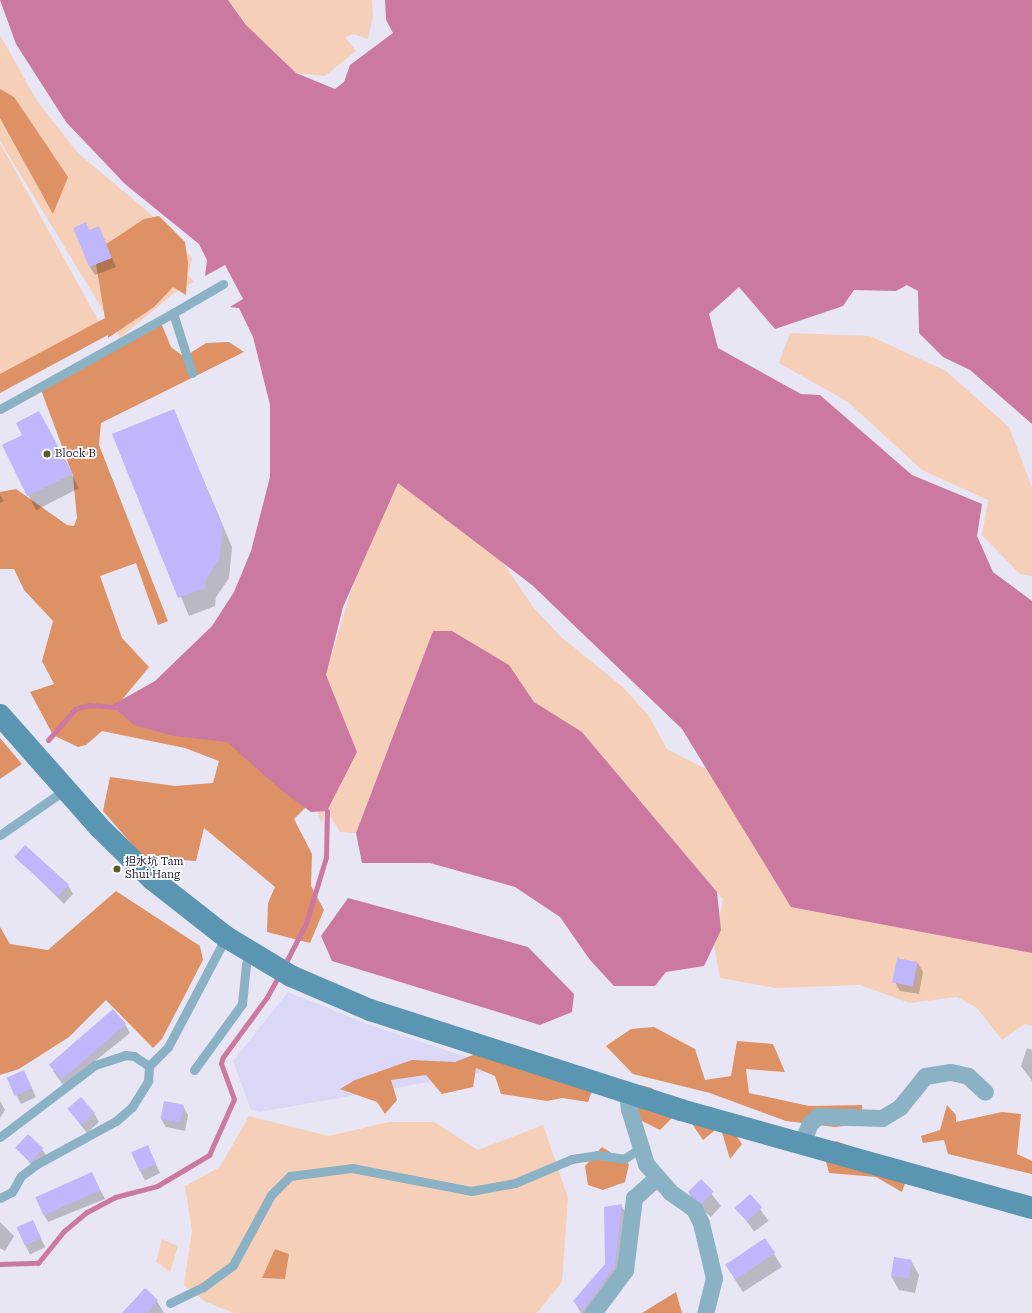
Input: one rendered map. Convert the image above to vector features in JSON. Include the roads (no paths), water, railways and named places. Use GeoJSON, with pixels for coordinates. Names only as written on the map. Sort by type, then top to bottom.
{"type":"FeatureCollection","features":[{"type":"Feature","properties":{"kind":"main road"},"geometry":{"type":"LineString","coordinates":[[0,704],[35,752]]}},
{"type":"Feature","properties":{"kind":"main road"},"geometry":{"type":"LineString","coordinates":[[0,715],[152,879],[226,937],[291,976],[370,1010],[627,1091],[681,1110],[802,1142],[1032,1208]]}},
{"type":"Feature","properties":{"kind":"street"},"geometry":{"type":"LineString","coordinates":[[802,1142],[810,1123],[818,1116],[882,1118],[900,1107],[925,1076],[951,1072],[968,1076],[985,1092]]}},
{"type":"Feature","properties":{"kind":"street"},"geometry":{"type":"LineString","coordinates":[[627,1091],[640,1148],[657,1177],[694,1209],[701,1223],[714,1278],[705,1313]]}},
{"type":"Feature","properties":{"kind":"street"},"geometry":{"type":"LineString","coordinates":[[593,1313],[625,1270],[634,1198],[657,1177]]}},
{"type":"Feature","properties":{"kind":"lane"},"geometry":{"type":"LineString","coordinates":[[0,409],[223,284]]}},
{"type":"Feature","properties":{"kind":"lane"},"geometry":{"type":"LineString","coordinates":[[173,313],[192,373]]}},
{"type":"Feature","properties":{"kind":"lane"},"geometry":{"type":"LineString","coordinates":[[0,835],[67,789]]}},
{"type":"Feature","properties":{"kind":"lane"},"geometry":{"type":"LineString","coordinates":[[0,1198],[12,1192],[20,1176],[37,1164],[116,1121],[132,1107],[148,1081],[149,1066],[168,1047],[226,937]]}},
{"type":"Feature","properties":{"kind":"lane"},"geometry":{"type":"LineString","coordinates":[[194,1070],[242,1004],[246,964],[259,958]]}},
{"type":"Feature","properties":{"kind":"lane"},"geometry":{"type":"LineString","coordinates":[[0,1137],[95,1065],[125,1055],[134,1056],[149,1066]]}},
{"type":"Feature","properties":{"kind":"lane"},"geometry":{"type":"LineString","coordinates":[[170,1303],[203,1287],[233,1265],[271,1195],[290,1176],[352,1168],[471,1191],[515,1183],[556,1163],[597,1154],[624,1159],[640,1148]]}},
{"type":"Feature","properties":{"kind":"waterway"},"geometry":{"type":"LineString","coordinates":[[48,740],[75,709],[89,705],[116,707]]}},
{"type":"Feature","properties":{"kind":"waterway"},"geometry":{"type":"LineString","coordinates":[[284,966],[306,923],[326,857],[327,811]]}},
{"type":"Feature","properties":{"kind":"waterway"},"geometry":{"type":"LineString","coordinates":[[0,1264],[38,1263],[64,1231],[87,1212],[115,1197],[157,1186],[209,1155],[234,1099],[221,1063],[223,1057],[267,997],[279,975]]}},
{"type":"Feature","properties":{"kind":"place","name":"Block B"},"geometry":{"type":"Point","coordinates":[47,454]}},
{"type":"Feature","properties":{"kind":"place","name":"担水坑 Tam Shui Hang"},"geometry":{"type":"Point","coordinates":[117,869]}}]}
